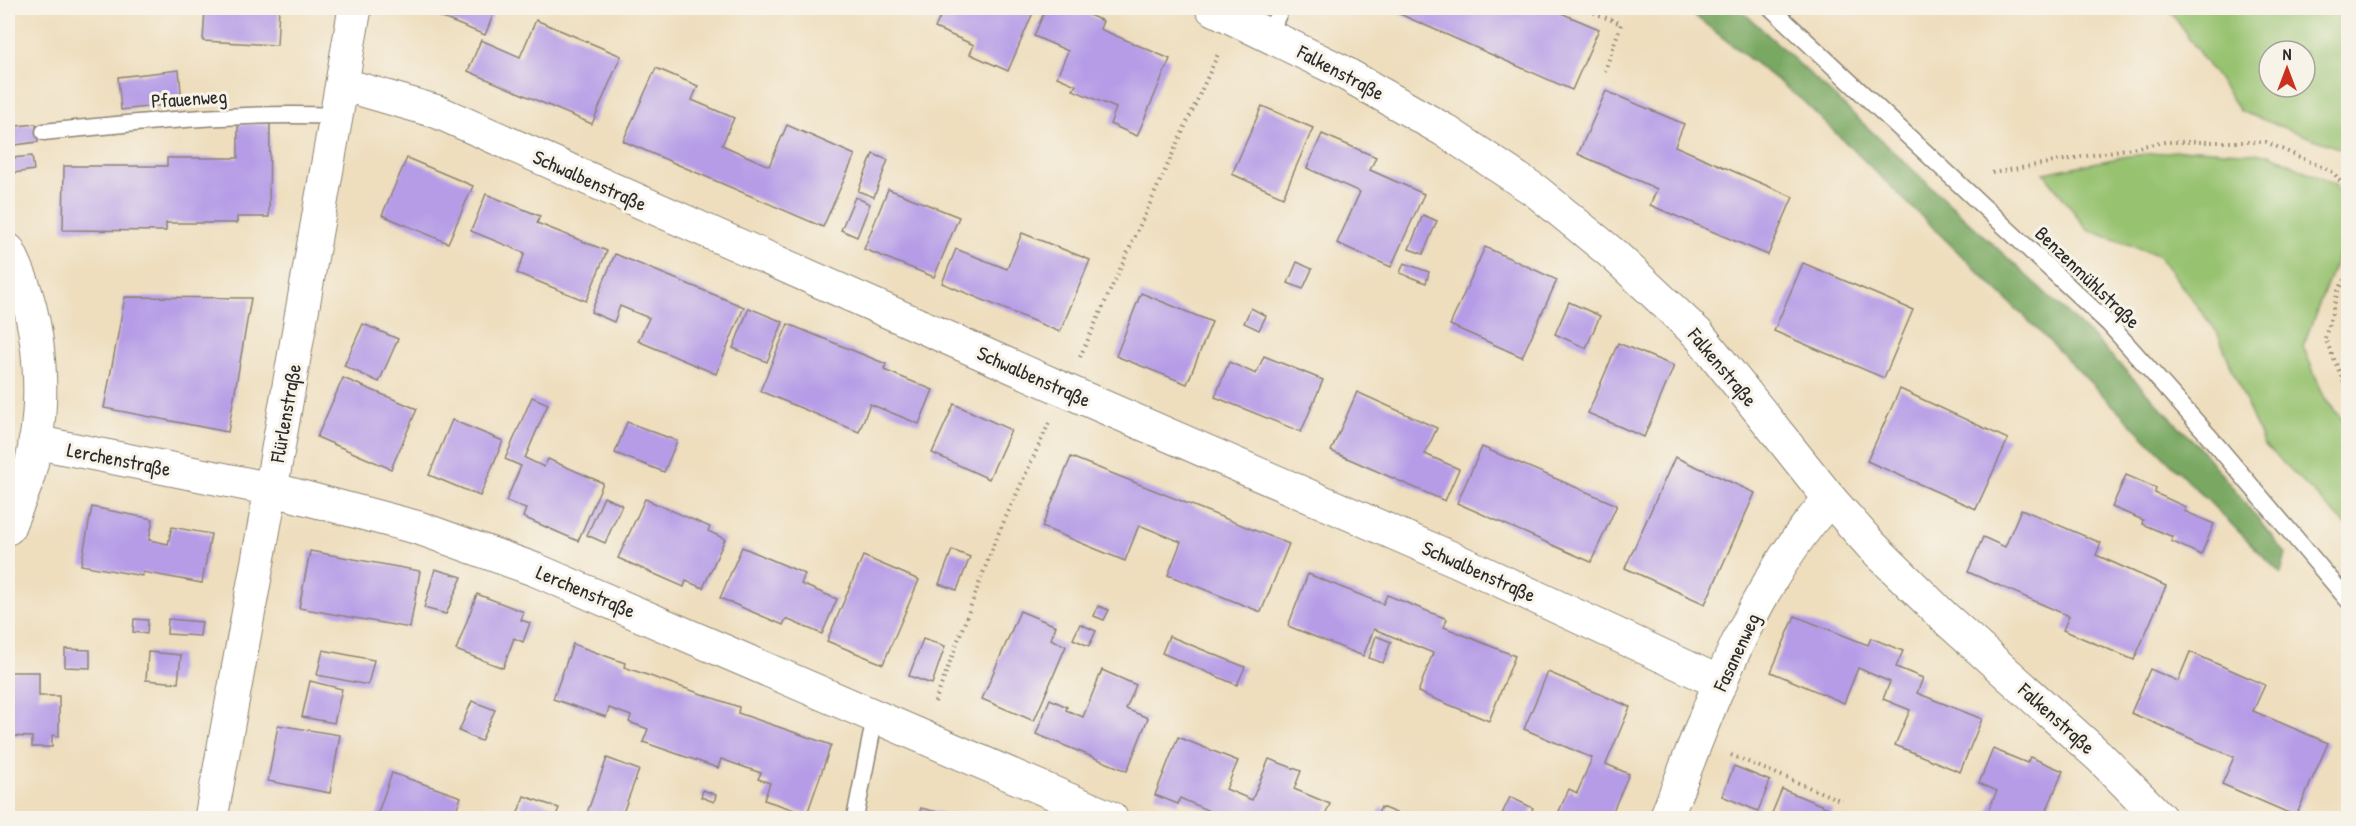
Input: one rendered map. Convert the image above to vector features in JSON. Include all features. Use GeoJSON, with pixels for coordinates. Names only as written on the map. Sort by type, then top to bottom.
{"type":"FeatureCollection","features":[{"type":"Feature","properties":{"kind":"street","name":"Flürlenstraße"},"geometry":{"type":"LineString","coordinates":[[211,819],[272,489],[355,8]]}},
{"type":"Feature","properties":{"kind":"street","name":"Falkenstraße"},"geometry":{"type":"LineString","coordinates":[[1212,8],[1275,21],[1339,70],[1444,130],[1536,191],[1614,255],[1699,335],[1830,499],[1871,545],[1942,616],[2100,757],[2160,819]]}},
{"type":"Feature","properties":{"kind":"street","name":"Schwalbenstraße"},"geometry":{"type":"LineString","coordinates":[[342,84],[438,112],[1456,560],[1721,682]]}},
{"type":"Feature","properties":{"kind":"street"},"geometry":{"type":"LineString","coordinates":[[8,250],[19,272],[30,305],[38,342],[40,384],[35,442],[25,485],[8,528]]}},
{"type":"Feature","properties":{"kind":"street","name":"Lerchenstraße"},"geometry":{"type":"LineString","coordinates":[[35,442],[272,489],[419,528],[536,570],[1111,819]]}},
{"type":"Feature","properties":{"kind":"street","name":"Fasanenweg"},"geometry":{"type":"LineString","coordinates":[[1666,819],[1721,682],[1766,589],[1811,519],[1830,499]]}},
{"type":"Feature","properties":{"kind":"lane","name":"Benzenmühlstraße"},"geometry":{"type":"LineString","coordinates":[[1772,8],[2109,324],[2208,435],[2349,600]]}},
{"type":"Feature","properties":{"kind":"lane","name":"Pfauenweg"},"geometry":{"type":"LineString","coordinates":[[44,132],[211,116],[293,114],[336,116]]}},
{"type":"Feature","properties":{"kind":"lane"},"geometry":{"type":"LineString","coordinates":[[855,819],[873,727],[877,717]]}},
{"type":"Feature","properties":{"kind":"path"},"geometry":{"type":"LineString","coordinates":[[1583,8],[1621,24],[1605,71]]}},
{"type":"Feature","properties":{"kind":"path"},"geometry":{"type":"LineString","coordinates":[[1956,179],[2165,142],[2266,142],[2333,172],[2349,191]]}},
{"type":"Feature","properties":{"kind":"path"},"geometry":{"type":"LineString","coordinates":[[2349,275],[2338,291],[2325,338],[2349,392]]}},
{"type":"Feature","properties":{"kind":"path"},"geometry":{"type":"LineString","coordinates":[[1697,741],[1842,801]]}},
{"type":"Feature","properties":{"kind":"green space"},"geometry":{"type":"Polygon","coordinates":[[[1685,8],[1739,8],[2098,342],[2201,449],[2286,554],[2281,574],[2036,328],[1803,101],[1685,8]]]}},
{"type":"Feature","properties":{"kind":"green space"},"geometry":{"type":"Polygon","coordinates":[[[2168,8],[2348,8],[2348,152],[2240,111],[2168,8]]]}},
{"type":"Feature","properties":{"kind":"green space"},"geometry":{"type":"Polygon","coordinates":[[[2196,149],[2270,154],[2335,185],[2348,209],[2348,230],[2303,346],[2325,399],[2348,426],[2348,527],[2263,443],[2217,332],[2158,255],[2088,230],[2044,173],[2128,156],[2196,149]]]}},
{"type":"Feature","properties":{"kind":"building"},"geometry":{"type":"Polygon","coordinates":[[[205,8],[279,8],[277,45],[203,41],[205,8]]]}},
{"type":"Feature","properties":{"kind":"building"},"geometry":{"type":"Polygon","coordinates":[[[418,8],[496,8],[485,35],[418,8]]]}},
{"type":"Feature","properties":{"kind":"building"},"geometry":{"type":"Polygon","coordinates":[[[944,8],[1035,8],[1008,71],[970,54],[974,45],[935,28],[944,8]]]}},
{"type":"Feature","properties":{"kind":"building"},"geometry":{"type":"Polygon","coordinates":[[[1046,8],[1072,8],[1103,21],[1100,29],[1170,59],[1137,136],[1110,124],[1116,108],[1073,90],[1076,85],[1057,77],[1068,51],[1034,36],[1046,8]]]}},
{"type":"Feature","properties":{"kind":"building"},"geometry":{"type":"Polygon","coordinates":[[[1386,8],[1549,8],[1599,29],[1572,90],[1386,8]]]}},
{"type":"Feature","properties":{"kind":"building"},"geometry":{"type":"Polygon","coordinates":[[[536,20],[621,56],[592,124],[468,71],[481,40],[520,57],[536,20]]]}},
{"type":"Feature","properties":{"kind":"building"},"geometry":{"type":"Polygon","coordinates":[[[656,68],[698,86],[692,100],[734,118],[722,145],[769,166],[787,125],[855,155],[823,227],[623,141],[656,68]]]}},
{"type":"Feature","properties":{"kind":"building"},"geometry":{"type":"Polygon","coordinates":[[[179,70],[182,103],[121,110],[118,77],[179,70]]]}},
{"type":"Feature","properties":{"kind":"building"},"geometry":{"type":"Polygon","coordinates":[[[1606,91],[1684,124],[1675,146],[1793,197],[1768,255],[1650,205],[1657,189],[1578,154],[1606,91]]]}},
{"type":"Feature","properties":{"kind":"building"},"geometry":{"type":"Polygon","coordinates":[[[1262,106],[1313,128],[1283,197],[1232,174],[1262,106]]]}},
{"type":"Feature","properties":{"kind":"building"},"geometry":{"type":"Polygon","coordinates":[[[36,124],[38,142],[8,146],[8,127],[36,124]]]}},
{"type":"Feature","properties":{"kind":"building"},"geometry":{"type":"Polygon","coordinates":[[[238,124],[270,124],[269,217],[237,217],[237,223],[166,223],[166,231],[63,230],[64,166],[167,166],[167,158],[238,158],[238,124]]]}},
{"type":"Feature","properties":{"kind":"building"},"geometry":{"type":"Polygon","coordinates":[[[1322,134],[1376,157],[1370,170],[1424,194],[1391,267],[1337,243],[1360,192],[1307,168],[1322,134]]]}},
{"type":"Feature","properties":{"kind":"building"},"geometry":{"type":"Polygon","coordinates":[[[873,154],[888,160],[874,197],[858,191],[873,154]]]}},
{"type":"Feature","properties":{"kind":"building"},"geometry":{"type":"Polygon","coordinates":[[[32,156],[34,170],[14,173],[12,158],[32,156]]]}},
{"type":"Feature","properties":{"kind":"building"},"geometry":{"type":"Polygon","coordinates":[[[407,158],[473,186],[448,243],[382,215],[407,158]]]}},
{"type":"Feature","properties":{"kind":"building"},"geometry":{"type":"Polygon","coordinates":[[[888,189],[959,217],[934,277],[864,249],[888,189]]]}},
{"type":"Feature","properties":{"kind":"building"},"geometry":{"type":"Polygon","coordinates":[[[486,194],[540,216],[537,223],[607,251],[586,301],[517,273],[525,253],[471,231],[486,194]]]}},
{"type":"Feature","properties":{"kind":"building"},"geometry":{"type":"Polygon","coordinates":[[[855,197],[870,204],[857,237],[841,230],[855,197]]]}},
{"type":"Feature","properties":{"kind":"building"},"geometry":{"type":"Polygon","coordinates":[[[1423,215],[1437,221],[1423,254],[1409,249],[1423,215]]]}},
{"type":"Feature","properties":{"kind":"building"},"geometry":{"type":"Polygon","coordinates":[[[1022,233],[1090,260],[1060,332],[942,283],[956,249],[1007,269],[1022,233]]]}},
{"type":"Feature","properties":{"kind":"building"},"geometry":{"type":"Polygon","coordinates":[[[1485,247],[1557,280],[1522,357],[1450,325],[1485,247]]]}},
{"type":"Feature","properties":{"kind":"building"},"geometry":{"type":"Polygon","coordinates":[[[615,254],[744,307],[716,374],[638,341],[649,318],[620,306],[614,322],[591,312],[615,254]]]}},
{"type":"Feature","properties":{"kind":"building"},"geometry":{"type":"Polygon","coordinates":[[[1297,262],[1312,269],[1303,289],[1288,283],[1297,262]]]}},
{"type":"Feature","properties":{"kind":"building"},"geometry":{"type":"Polygon","coordinates":[[[1404,263],[1429,272],[1426,283],[1400,273],[1404,263]]]}},
{"type":"Feature","properties":{"kind":"building"},"geometry":{"type":"Polygon","coordinates":[[[1803,263],[1913,310],[1884,378],[1774,331],[1803,263]]]}},
{"type":"Feature","properties":{"kind":"building"},"geometry":{"type":"Polygon","coordinates":[[[1141,293],[1212,322],[1187,384],[1116,356],[1141,293]]]}},
{"type":"Feature","properties":{"kind":"building"},"geometry":{"type":"Polygon","coordinates":[[[125,297],[251,298],[228,432],[104,408],[125,297]]]}},
{"type":"Feature","properties":{"kind":"building"},"geometry":{"type":"Polygon","coordinates":[[[1569,302],[1600,316],[1586,348],[1555,334],[1569,302]]]}},
{"type":"Feature","properties":{"kind":"building"},"geometry":{"type":"Polygon","coordinates":[[[749,308],[783,322],[767,362],[733,348],[749,308]]]}},
{"type":"Feature","properties":{"kind":"building"},"geometry":{"type":"Polygon","coordinates":[[[1251,308],[1266,316],[1259,330],[1244,323],[1251,308]]]}},
{"type":"Feature","properties":{"kind":"building"},"geometry":{"type":"Polygon","coordinates":[[[363,324],[398,339],[379,382],[344,366],[363,324]]]}},
{"type":"Feature","properties":{"kind":"building"},"geometry":{"type":"Polygon","coordinates":[[[788,324],[886,364],[884,370],[933,390],[919,424],[870,404],[859,432],[760,391],[788,324]]]}},
{"type":"Feature","properties":{"kind":"building"},"geometry":{"type":"Polygon","coordinates":[[[1618,343],[1674,366],[1644,437],[1588,413],[1618,343]]]}},
{"type":"Feature","properties":{"kind":"building"},"geometry":{"type":"Polygon","coordinates":[[[1264,356],[1323,380],[1301,432],[1215,397],[1229,362],[1256,374],[1264,356]]]}},
{"type":"Feature","properties":{"kind":"building"},"geometry":{"type":"Polygon","coordinates":[[[343,378],[417,409],[391,469],[317,437],[343,378]]]}},
{"type":"Feature","properties":{"kind":"building"},"geometry":{"type":"Polygon","coordinates":[[[1900,389],[2008,439],[1976,509],[1867,461],[1900,389]]]}},
{"type":"Feature","properties":{"kind":"building"},"geometry":{"type":"Polygon","coordinates":[[[1357,392],[1437,428],[1425,454],[1459,469],[1445,501],[1331,451],[1357,392]]]}},
{"type":"Feature","properties":{"kind":"building"},"geometry":{"type":"Polygon","coordinates":[[[532,397],[548,404],[525,458],[544,467],[548,459],[603,483],[578,541],[523,517],[526,509],[506,501],[521,466],[505,459],[532,397]]]}},
{"type":"Feature","properties":{"kind":"building"},"geometry":{"type":"Polygon","coordinates":[[[954,404],[1011,430],[989,479],[932,453],[954,404]]]}},
{"type":"Feature","properties":{"kind":"building"},"geometry":{"type":"Polygon","coordinates":[[[452,420],[503,441],[480,496],[429,475],[452,420]]]}},
{"type":"Feature","properties":{"kind":"building"},"geometry":{"type":"Polygon","coordinates":[[[627,422],[677,441],[664,472],[615,453],[627,422]]]}},
{"type":"Feature","properties":{"kind":"building"},"geometry":{"type":"Polygon","coordinates":[[[1482,447],[1617,505],[1591,562],[1457,503],[1482,447]]]}},
{"type":"Feature","properties":{"kind":"building"},"geometry":{"type":"Polygon","coordinates":[[[1071,457],[1289,544],[1261,612],[1168,575],[1181,542],[1139,525],[1125,561],[1042,527],[1071,457]]]}},
{"type":"Feature","properties":{"kind":"building"},"geometry":{"type":"Polygon","coordinates":[[[1675,457],[1755,493],[1705,604],[1625,568],[1675,457]]]}},
{"type":"Feature","properties":{"kind":"building"},"geometry":{"type":"Polygon","coordinates":[[[2126,475],[2156,488],[2155,493],[2186,507],[2184,511],[2214,524],[2201,555],[2171,541],[2173,537],[2142,524],[2143,520],[2112,507],[2126,475]]]}},
{"type":"Feature","properties":{"kind":"building"},"geometry":{"type":"Polygon","coordinates":[[[604,497],[622,505],[605,543],[587,535],[604,497]]]}},
{"type":"Feature","properties":{"kind":"building"},"geometry":{"type":"Polygon","coordinates":[[[645,499],[710,527],[708,531],[725,539],[703,588],[686,581],[684,587],[618,558],[645,499]]]}},
{"type":"Feature","properties":{"kind":"building"},"geometry":{"type":"Polygon","coordinates":[[[92,507],[153,519],[149,540],[168,544],[172,527],[211,534],[202,583],[143,572],[142,576],[81,565],[92,507]]]}},
{"type":"Feature","properties":{"kind":"building"},"geometry":{"type":"Polygon","coordinates":[[[2021,509],[2101,543],[2096,555],[2166,586],[2134,660],[2063,630],[2069,616],[1968,572],[1983,537],[2005,547],[2021,509]]]}},
{"type":"Feature","properties":{"kind":"building"},"geometry":{"type":"Polygon","coordinates":[[[742,547],[805,574],[801,584],[837,599],[822,634],[786,619],[783,625],[720,598],[742,547]]]}},
{"type":"Feature","properties":{"kind":"building"},"geometry":{"type":"Polygon","coordinates":[[[952,550],[970,557],[957,590],[939,584],[952,550]]]}},
{"type":"Feature","properties":{"kind":"building"},"geometry":{"type":"Polygon","coordinates":[[[310,551],[420,571],[410,628],[299,608],[310,551]]]}},
{"type":"Feature","properties":{"kind":"building"},"geometry":{"type":"Polygon","coordinates":[[[863,556],[919,580],[883,664],[827,641],[863,556]]]}},
{"type":"Feature","properties":{"kind":"building"},"geometry":{"type":"Polygon","coordinates":[[[435,569],[462,577],[446,614],[424,608],[435,569]]]}},
{"type":"Feature","properties":{"kind":"building"},"geometry":{"type":"Polygon","coordinates":[[[1308,574],[1383,604],[1387,595],[1447,619],[1444,627],[1515,656],[1489,721],[1418,692],[1433,653],[1374,629],[1363,656],[1288,626],[1308,574]]]}},
{"type":"Feature","properties":{"kind":"building"},"geometry":{"type":"Polygon","coordinates":[[[477,594],[524,612],[521,620],[530,623],[523,642],[514,638],[503,668],[456,650],[477,594]]]}},
{"type":"Feature","properties":{"kind":"building"},"geometry":{"type":"Polygon","coordinates":[[[1098,606],[1109,610],[1104,620],[1094,616],[1098,606]]]}},
{"type":"Feature","properties":{"kind":"building"},"geometry":{"type":"Polygon","coordinates":[[[1020,611],[1056,626],[1051,639],[1066,646],[1034,721],[982,699],[1020,611]]]}},
{"type":"Feature","properties":{"kind":"building"},"geometry":{"type":"Polygon","coordinates":[[[1795,616],[1868,645],[1871,638],[1903,651],[1896,667],[1923,678],[1917,693],[1982,719],[1960,772],[1895,745],[1910,710],[1883,699],[1890,682],[1858,668],[1844,703],[1771,672],[1795,616]]]}},
{"type":"Feature","properties":{"kind":"building"},"geometry":{"type":"Polygon","coordinates":[[[134,619],[148,620],[147,634],[133,632],[134,619]]]}},
{"type":"Feature","properties":{"kind":"building"},"geometry":{"type":"Polygon","coordinates":[[[168,619],[202,622],[200,636],[167,634],[168,619]]]}},
{"type":"Feature","properties":{"kind":"building"},"geometry":{"type":"Polygon","coordinates":[[[1080,624],[1096,631],[1089,646],[1073,639],[1080,624]]]}},
{"type":"Feature","properties":{"kind":"building"},"geometry":{"type":"Polygon","coordinates":[[[1169,636],[1245,667],[1237,685],[1162,653],[1169,636]]]}},
{"type":"Feature","properties":{"kind":"building"},"geometry":{"type":"Polygon","coordinates":[[[1376,636],[1391,642],[1383,663],[1369,658],[1376,636]]]}},
{"type":"Feature","properties":{"kind":"building"},"geometry":{"type":"Polygon","coordinates":[[[923,639],[945,646],[932,684],[909,676],[923,639]]]}},
{"type":"Feature","properties":{"kind":"building"},"geometry":{"type":"Polygon","coordinates":[[[573,644],[625,663],[624,667],[739,707],[738,713],[831,745],[807,814],[764,800],[770,783],[758,779],[761,773],[721,759],[718,768],[643,742],[648,729],[629,722],[631,716],[609,708],[606,717],[553,699],[573,644]]]}},
{"type":"Feature","properties":{"kind":"building"},"geometry":{"type":"Polygon","coordinates":[[[65,649],[90,650],[90,668],[65,667],[65,649]]]}},
{"type":"Feature","properties":{"kind":"building"},"geometry":{"type":"Polygon","coordinates":[[[323,650],[374,660],[368,685],[317,675],[323,650]]]}},
{"type":"Feature","properties":{"kind":"building"},"geometry":{"type":"Polygon","coordinates":[[[148,652],[181,655],[178,683],[146,680],[148,652]]]}},
{"type":"Feature","properties":{"kind":"building"},"geometry":{"type":"Polygon","coordinates":[[[2190,652],[2265,685],[2253,711],[2328,743],[2296,816],[2222,784],[2234,757],[2131,713],[2150,669],[2178,681],[2190,652]]]}},
{"type":"Feature","properties":{"kind":"building"},"geometry":{"type":"Polygon","coordinates":[[[1102,670],[1136,685],[1126,709],[1148,718],[1127,771],[1036,734],[1050,699],[1067,707],[1066,710],[1083,717],[1102,670]]]}},
{"type":"Feature","properties":{"kind":"building"},"geometry":{"type":"Polygon","coordinates":[[[8,672],[39,672],[39,696],[59,696],[59,736],[52,735],[52,747],[32,747],[32,737],[8,736],[8,672]]]}},
{"type":"Feature","properties":{"kind":"building"},"geometry":{"type":"Polygon","coordinates":[[[1548,672],[1630,707],[1606,764],[1629,774],[1610,818],[1556,818],[1569,789],[1577,793],[1592,758],[1524,729],[1548,672]]]}},
{"type":"Feature","properties":{"kind":"building"},"geometry":{"type":"Polygon","coordinates":[[[310,681],[342,689],[334,723],[302,717],[310,681]]]}},
{"type":"Feature","properties":{"kind":"building"},"geometry":{"type":"Polygon","coordinates":[[[472,701],[495,710],[481,741],[459,731],[472,701]]]}},
{"type":"Feature","properties":{"kind":"building"},"geometry":{"type":"Polygon","coordinates":[[[278,725],[340,735],[330,793],[268,781],[278,725]]]}},
{"type":"Feature","properties":{"kind":"building"},"geometry":{"type":"Polygon","coordinates":[[[1178,737],[1238,761],[1226,789],[1252,800],[1269,759],[1301,771],[1294,789],[1330,804],[1324,818],[1214,818],[1216,814],[1180,798],[1178,804],[1155,795],[1178,737]]]}},
{"type":"Feature","properties":{"kind":"building"},"geometry":{"type":"Polygon","coordinates":[[[1993,749],[2027,763],[2030,757],[2063,771],[2046,812],[2062,818],[1985,818],[1997,791],[1979,783],[1993,749]]]}},
{"type":"Feature","properties":{"kind":"building"},"geometry":{"type":"Polygon","coordinates":[[[607,758],[639,770],[621,818],[602,818],[587,813],[607,758]]]}},
{"type":"Feature","properties":{"kind":"building"},"geometry":{"type":"Polygon","coordinates":[[[1734,766],[1770,781],[1758,811],[1722,796],[1734,766]]]}},
{"type":"Feature","properties":{"kind":"building"},"geometry":{"type":"Polygon","coordinates":[[[392,773],[461,797],[453,818],[376,818],[392,773]]]}},
{"type":"Feature","properties":{"kind":"building"},"geometry":{"type":"Polygon","coordinates":[[[1782,789],[1833,810],[1830,818],[1770,818],[1782,789]]]}},
{"type":"Feature","properties":{"kind":"building"},"geometry":{"type":"Polygon","coordinates":[[[703,790],[716,795],[714,802],[701,797],[703,790]]]}},
{"type":"Feature","properties":{"kind":"building"},"geometry":{"type":"Polygon","coordinates":[[[524,796],[559,808],[555,818],[516,818],[524,796]]]}},
{"type":"Feature","properties":{"kind":"building"},"geometry":{"type":"Polygon","coordinates":[[[1510,797],[1533,808],[1528,818],[1512,818],[1502,814],[1510,797]]]}},
{"type":"Feature","properties":{"kind":"building"},"geometry":{"type":"Polygon","coordinates":[[[1381,807],[1409,818],[1376,818],[1381,807]]]}},
{"type":"Feature","properties":{"kind":"building"},"geometry":{"type":"Polygon","coordinates":[[[921,808],[962,818],[918,818],[921,808]]]}}]}
